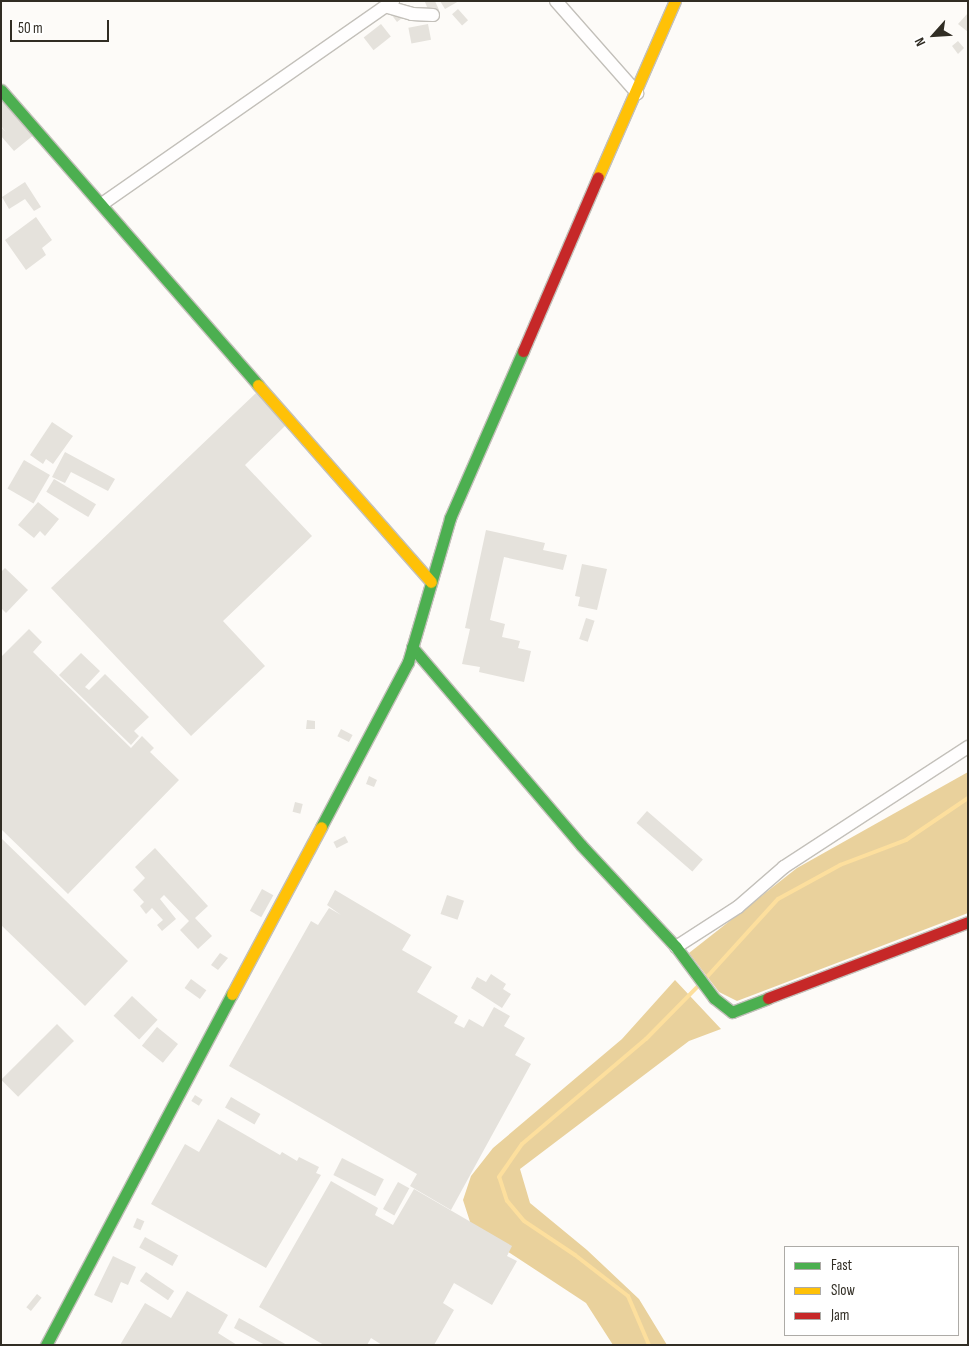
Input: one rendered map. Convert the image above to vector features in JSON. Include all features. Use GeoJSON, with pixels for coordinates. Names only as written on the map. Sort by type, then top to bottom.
{"type":"FeatureCollection","features":[{"type":"Feature","properties":{"kind":"street"},"geometry":{"type":"LineString","coordinates":[[556,1],[637,93]]}},
{"type":"Feature","properties":{"kind":"street"},"geometry":{"type":"LineString","coordinates":[[46,1345],[345,786],[408,662],[450,518],[637,93],[675,1]]}},
{"type":"Feature","properties":{"kind":"street"},"geometry":{"type":"LineString","coordinates":[[102,204],[390,4],[412,14],[432,16]]}},
{"type":"Feature","properties":{"kind":"street"},"geometry":{"type":"LineString","coordinates":[[1,90],[432,582]]}},
{"type":"Feature","properties":{"kind":"street"},"geometry":{"type":"LineString","coordinates":[[412,647],[581,845],[676,947],[691,972],[714,998],[732,1012],[968,922]]}},
{"type":"Feature","properties":{"kind":"street"},"geometry":{"type":"LineString","coordinates":[[676,947],[738,907],[808,851],[968,747]]}},
{"type":"Feature","properties":{"kind":"shaded area"},"geometry":{"type":"Polygon","coordinates":[[[968,772],[968,913],[737,1001],[719,992],[689,953],[797,868],[968,772]]]}},
{"type":"Feature","properties":{"kind":"shaded area"},"geometry":{"type":"Polygon","coordinates":[[[675,980],[721,1029],[689,1041],[520,1169],[530,1203],[587,1250],[639,1299],[667,1345],[613,1345],[586,1303],[472,1228],[463,1200],[471,1176],[493,1148],[622,1039],[675,980]]]}},
{"type":"Feature","properties":{"kind":"building"},"geometry":{"type":"Polygon","coordinates":[[[435,1],[439,10],[430,14],[425,2],[435,1]]]}},
{"type":"Feature","properties":{"kind":"building"},"geometry":{"type":"Polygon","coordinates":[[[440,1],[459,1],[445,9],[440,1]]]}},
{"type":"Feature","properties":{"kind":"building"},"geometry":{"type":"Polygon","coordinates":[[[458,9],[468,20],[462,26],[452,14],[458,9]]]}},
{"type":"Feature","properties":{"kind":"building"},"geometry":{"type":"Polygon","coordinates":[[[396,11],[402,18],[397,22],[391,14],[396,11]]]}},
{"type":"Feature","properties":{"kind":"building"},"geometry":{"type":"Polygon","coordinates":[[[968,13],[968,32],[958,24],[968,13]]]}},
{"type":"Feature","properties":{"kind":"building"},"geometry":{"type":"Polygon","coordinates":[[[381,24],[391,37],[374,50],[364,38],[381,24]]]}},
{"type":"Feature","properties":{"kind":"building"},"geometry":{"type":"Polygon","coordinates":[[[428,24],[431,40],[411,44],[408,28],[428,24]]]}},
{"type":"Feature","properties":{"kind":"building"},"geometry":{"type":"Polygon","coordinates":[[[958,41],[964,48],[958,54],[952,46],[958,41]]]}},
{"type":"Feature","properties":{"kind":"building"},"geometry":{"type":"Polygon","coordinates":[[[1,93],[35,134],[14,151],[1,136],[1,127],[6,132],[1,126],[1,93]]]}},
{"type":"Feature","properties":{"kind":"building"},"geometry":{"type":"Polygon","coordinates":[[[25,182],[41,207],[34,211],[25,199],[9,209],[2,197],[25,182]]]}},
{"type":"Feature","properties":{"kind":"building"},"geometry":{"type":"Polygon","coordinates":[[[36,217],[52,240],[42,248],[46,255],[26,270],[5,240],[36,217]]]}},
{"type":"Feature","properties":{"kind":"building"},"geometry":{"type":"Polygon","coordinates":[[[256,393],[286,425],[245,465],[312,536],[223,621],[265,666],[191,736],[51,588],[256,393]]]}},
{"type":"Feature","properties":{"kind":"building"},"geometry":{"type":"Polygon","coordinates":[[[52,422],[73,436],[53,464],[46,459],[43,464],[30,455],[52,422]]]}},
{"type":"Feature","properties":{"kind":"building"},"geometry":{"type":"Polygon","coordinates":[[[65,452],[115,479],[108,491],[71,472],[65,483],[52,477],[65,452]]]}},
{"type":"Feature","properties":{"kind":"building"},"geometry":{"type":"Polygon","coordinates":[[[24,460],[50,475],[33,504],[8,489],[24,460]]]}},
{"type":"Feature","properties":{"kind":"building"},"geometry":{"type":"Polygon","coordinates":[[[54,479],[96,504],[88,517],[46,492],[54,479]]]}},
{"type":"Feature","properties":{"kind":"building"},"geometry":{"type":"Polygon","coordinates":[[[38,502],[59,519],[45,536],[40,531],[34,538],[18,525],[38,502]]]}},
{"type":"Feature","properties":{"kind":"building"},"geometry":{"type":"Polygon","coordinates":[[[486,530],[545,543],[543,550],[567,555],[563,570],[504,557],[490,620],[505,624],[502,637],[520,641],[518,648],[531,651],[524,682],[479,672],[480,667],[462,664],[470,629],[465,628],[486,530]]]}},
{"type":"Feature","properties":{"kind":"building"},"geometry":{"type":"Polygon","coordinates":[[[582,564],[607,569],[597,610],[578,606],[580,597],[575,596],[582,564]]]}},
{"type":"Feature","properties":{"kind":"building"},"geometry":{"type":"Polygon","coordinates":[[[5,568],[28,590],[6,613],[1,608],[1,572],[5,568]]]}},
{"type":"Feature","properties":{"kind":"building"},"geometry":{"type":"Polygon","coordinates":[[[586,618],[595,621],[588,642],[579,639],[586,618]]]}},
{"type":"Feature","properties":{"kind":"building"},"geometry":{"type":"Polygon","coordinates":[[[29,629],[42,642],[33,652],[131,748],[142,736],[154,748],[150,752],[179,780],[68,894],[1,829],[1,657],[29,629]]]}},
{"type":"Feature","properties":{"kind":"building"},"geometry":{"type":"Polygon","coordinates":[[[81,653],[100,671],[85,687],[89,690],[105,674],[149,717],[134,731],[139,736],[131,745],[59,675],[81,653]]]}},
{"type":"Feature","properties":{"kind":"building"},"geometry":{"type":"Polygon","coordinates":[[[307,720],[315,721],[315,729],[306,729],[307,720]]]}},
{"type":"Feature","properties":{"kind":"building"},"geometry":{"type":"Polygon","coordinates":[[[341,729],[353,735],[349,742],[337,736],[341,729]]]}},
{"type":"Feature","properties":{"kind":"building"},"geometry":{"type":"Polygon","coordinates":[[[369,776],[377,780],[374,787],[366,784],[369,776]]]}},
{"type":"Feature","properties":{"kind":"building"},"geometry":{"type":"Polygon","coordinates":[[[295,802],[303,804],[300,814],[293,812],[295,802]]]}},
{"type":"Feature","properties":{"kind":"building"},"geometry":{"type":"Polygon","coordinates":[[[647,811],[703,860],[692,872],[637,823],[647,811]]]}},
{"type":"Feature","properties":{"kind":"building"},"geometry":{"type":"Polygon","coordinates":[[[345,836],[348,842],[337,848],[333,842],[345,836]]]}},
{"type":"Feature","properties":{"kind":"building"},"geometry":{"type":"Polygon","coordinates":[[[1,838],[128,961],[85,1006],[1,925],[1,838]]]}},
{"type":"Feature","properties":{"kind":"building"},"geometry":{"type":"Polygon","coordinates":[[[155,848],[208,906],[195,918],[212,936],[198,949],[180,930],[189,921],[164,895],[160,899],[176,919],[162,931],[157,925],[163,920],[152,908],[146,914],[140,906],[144,902],[133,890],[145,878],[135,867],[155,848]]]}},
{"type":"Feature","properties":{"kind":"building"},"geometry":{"type":"Polygon","coordinates":[[[262,889],[273,895],[261,917],[250,911],[262,889]]]}},
{"type":"Feature","properties":{"kind":"building"},"geometry":{"type":"Polygon","coordinates":[[[335,890],[411,935],[402,950],[432,967],[417,992],[458,1016],[454,1023],[464,1028],[469,1019],[483,1027],[494,1007],[510,1016],[504,1026],[525,1038],[515,1055],[531,1064],[451,1210],[410,1186],[417,1174],[229,1066],[311,921],[318,925],[329,908],[341,915],[327,905],[335,890]]]}},
{"type":"Feature","properties":{"kind":"building"},"geometry":{"type":"Polygon","coordinates":[[[447,895],[464,901],[458,920],[440,914],[447,895]]]}},
{"type":"Feature","properties":{"kind":"building"},"geometry":{"type":"Polygon","coordinates":[[[220,953],[228,958],[218,970],[211,965],[220,953]]]}},
{"type":"Feature","properties":{"kind":"building"},"geometry":{"type":"Polygon","coordinates":[[[491,974],[506,984],[503,989],[511,994],[502,1008],[471,988],[477,977],[486,982],[491,974]]]}},
{"type":"Feature","properties":{"kind":"building"},"geometry":{"type":"Polygon","coordinates":[[[191,979],[206,990],[200,999],[185,988],[191,979]]]}},
{"type":"Feature","properties":{"kind":"building"},"geometry":{"type":"Polygon","coordinates":[[[132,996],[158,1020],[139,1040],[114,1016],[132,996]]]}},
{"type":"Feature","properties":{"kind":"building"},"geometry":{"type":"Polygon","coordinates":[[[57,1024],[74,1041],[18,1097],[1,1080],[57,1024]]]}},
{"type":"Feature","properties":{"kind":"building"},"geometry":{"type":"Polygon","coordinates":[[[157,1027],[178,1044],[163,1063],[142,1046],[157,1027]]]}},
{"type":"Feature","properties":{"kind":"building"},"geometry":{"type":"Polygon","coordinates":[[[195,1095],[203,1100],[199,1106],[191,1101],[195,1095]]]}},
{"type":"Feature","properties":{"kind":"building"},"geometry":{"type":"Polygon","coordinates":[[[231,1097],[260,1114],[254,1124],[225,1107],[231,1097]]]}},
{"type":"Feature","properties":{"kind":"building"},"geometry":{"type":"Polygon","coordinates":[[[218,1119],[280,1155],[282,1152],[297,1161],[299,1157],[319,1167],[316,1173],[321,1175],[266,1268],[151,1204],[185,1144],[199,1152],[218,1119]]]}},
{"type":"Feature","properties":{"kind":"building"},"geometry":{"type":"Polygon","coordinates":[[[342,1158],[384,1179],[375,1196],[333,1175],[342,1158]]]}},
{"type":"Feature","properties":{"kind":"building"},"geometry":{"type":"Polygon","coordinates":[[[331,1181],[378,1208],[375,1215],[393,1225],[414,1189],[512,1246],[507,1256],[517,1261],[492,1305],[454,1283],[443,1303],[454,1310],[434,1345],[382,1345],[371,1338],[367,1345],[324,1345],[259,1307],[331,1181]]]}},
{"type":"Feature","properties":{"kind":"building"},"geometry":{"type":"Polygon","coordinates":[[[398,1182],[409,1188],[394,1215],[383,1209],[398,1182]]]}},
{"type":"Feature","properties":{"kind":"building"},"geometry":{"type":"Polygon","coordinates":[[[137,1218],[144,1221],[140,1230],[133,1227],[137,1218]]]}},
{"type":"Feature","properties":{"kind":"building"},"geometry":{"type":"Polygon","coordinates":[[[145,1237],[178,1255],[172,1266],[139,1247],[145,1237]]]}},
{"type":"Feature","properties":{"kind":"building"},"geometry":{"type":"Polygon","coordinates":[[[113,1256],[136,1267],[128,1285],[121,1282],[112,1303],[94,1295],[113,1256]]]}},
{"type":"Feature","properties":{"kind":"building"},"geometry":{"type":"Polygon","coordinates":[[[146,1272],[174,1291],[168,1300],[140,1281],[146,1272]]]}},
{"type":"Feature","properties":{"kind":"building"},"geometry":{"type":"Polygon","coordinates":[[[187,1291],[228,1315],[218,1333],[237,1345],[120,1345],[145,1303],[171,1318],[187,1291]]]}},
{"type":"Feature","properties":{"kind":"building"},"geometry":{"type":"Polygon","coordinates":[[[37,1294],[42,1298],[31,1311],[26,1307],[37,1294]]]}},
{"type":"Feature","properties":{"kind":"building"},"geometry":{"type":"Polygon","coordinates":[[[239,1318],[287,1345],[265,1345],[234,1328],[239,1318]]]}},
{"type":"Feature","properties":{"kind":"waterway"},"geometry":{"type":"LineString","coordinates":[[706,978],[778,899],[840,865],[906,840],[968,798]]}},
{"type":"Feature","properties":{"kind":"waterway"},"geometry":{"type":"LineString","coordinates":[[649,1345],[628,1296],[575,1255],[524,1221],[507,1201],[499,1177],[522,1144],[646,1039],[699,985]]}},
{"type":"Feature","properties":{"kind":"traffic: fast"},"geometry":{"type":"LineString","coordinates":[[1,90],[258,385]]}},
{"type":"Feature","properties":{"kind":"traffic: fast"},"geometry":{"type":"LineString","coordinates":[[321,827],[408,662],[450,518],[523,351]]}},
{"type":"Feature","properties":{"kind":"traffic: fast"},"geometry":{"type":"LineString","coordinates":[[412,647],[581,845],[676,947],[714,998],[732,1012],[768,998]]}},
{"type":"Feature","properties":{"kind":"traffic: fast"},"geometry":{"type":"LineString","coordinates":[[46,1345],[232,994]]}},
{"type":"Feature","properties":{"kind":"traffic: slow"},"geometry":{"type":"LineString","coordinates":[[598,177],[675,1]]}},
{"type":"Feature","properties":{"kind":"traffic: slow"},"geometry":{"type":"LineString","coordinates":[[258,385],[431,582]]}},
{"type":"Feature","properties":{"kind":"traffic: slow"},"geometry":{"type":"LineString","coordinates":[[232,994],[321,827]]}},
{"type":"Feature","properties":{"kind":"traffic: jam"},"geometry":{"type":"LineString","coordinates":[[523,351],[598,177]]}},
{"type":"Feature","properties":{"kind":"traffic: jam"},"geometry":{"type":"LineString","coordinates":[[768,998],[968,922]]}}]}
